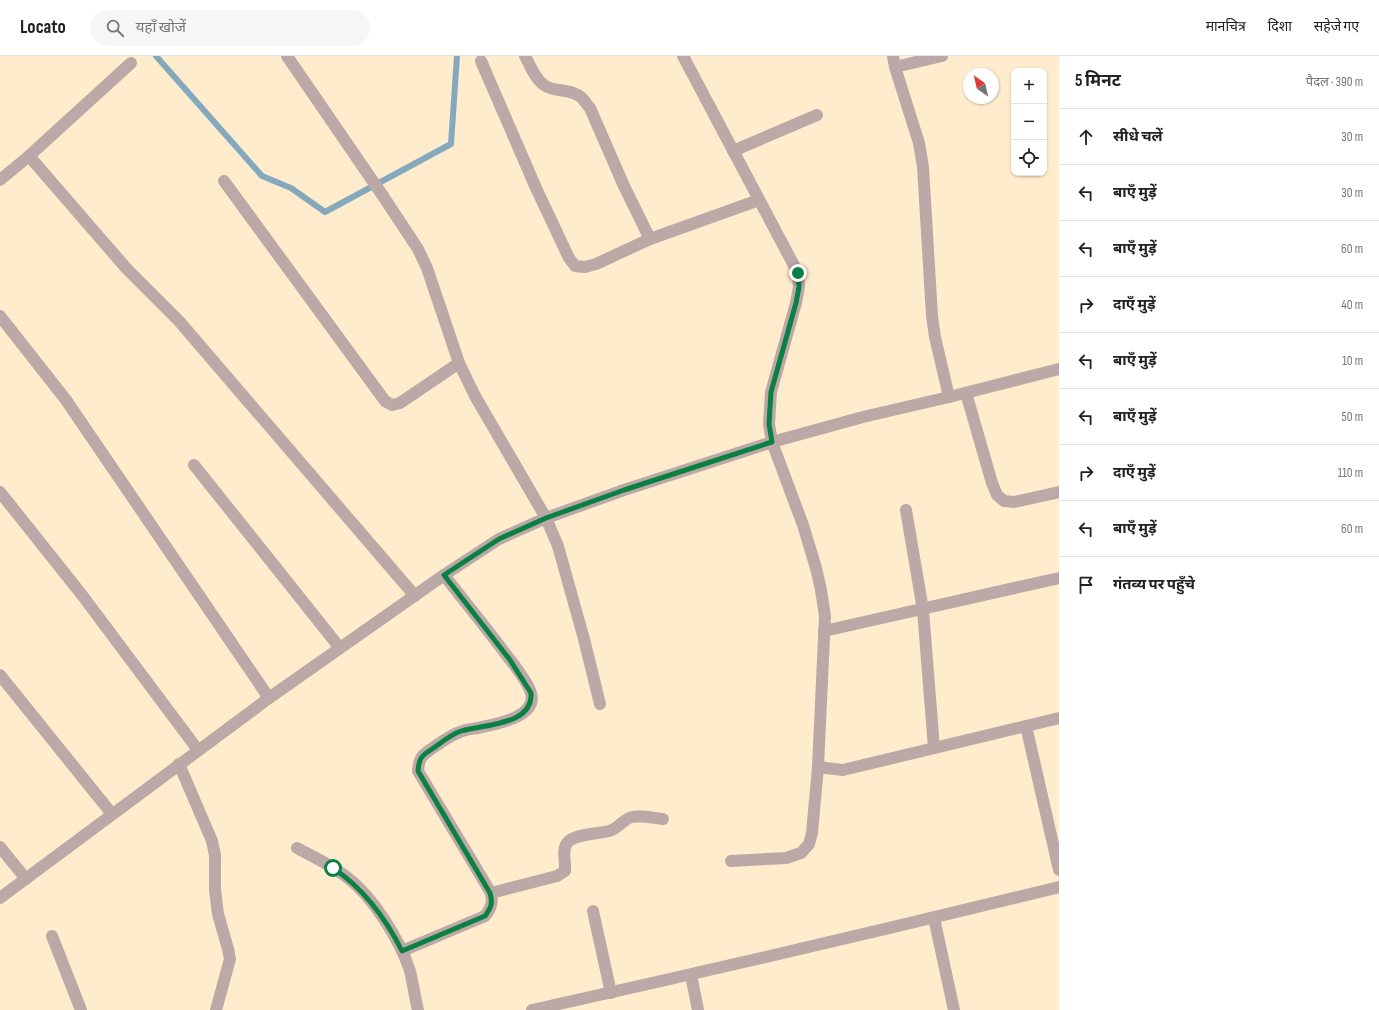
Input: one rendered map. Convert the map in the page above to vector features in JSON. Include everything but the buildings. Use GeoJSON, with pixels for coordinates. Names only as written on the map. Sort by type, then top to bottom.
{"type":"FeatureCollection","features":[{"type":"Feature","properties":{"kind":"street"},"geometry":{"type":"LineString","coordinates":[[287,56],[418,249],[427,268],[459,363],[475,396],[546,518],[558,546],[600,704]]}},
{"type":"Feature","properties":{"kind":"street"},"geometry":{"type":"LineString","coordinates":[[526,56],[543,84],[551,89],[571,92],[581,98],[590,108],[624,186],[650,239]]}},
{"type":"Feature","properties":{"kind":"street"},"geometry":{"type":"LineString","coordinates":[[683,56],[798,273],[799,287],[796,303],[771,392],[769,424],[772,442],[803,524],[816,568],[824,616],[818,767],[812,833],[809,844],[801,853],[786,858],[731,861]]}},
{"type":"Feature","properties":{"kind":"street"},"geometry":{"type":"LineString","coordinates":[[942,56],[894,62],[919,143],[923,167],[932,316],[935,337],[949,397]]}},
{"type":"Feature","properties":{"kind":"street"},"geometry":{"type":"LineString","coordinates":[[481,61],[536,188],[569,258],[575,266],[585,267],[596,264],[650,239],[759,200]]}},
{"type":"Feature","properties":{"kind":"street"},"geometry":{"type":"LineString","coordinates":[[0,180],[29,156],[132,63]]}},
{"type":"Feature","properties":{"kind":"street"},"geometry":{"type":"LineString","coordinates":[[733,151],[817,115]]}},
{"type":"Feature","properties":{"kind":"street"},"geometry":{"type":"LineString","coordinates":[[29,156],[126,268],[179,321],[415,596]]}},
{"type":"Feature","properties":{"kind":"street"},"geometry":{"type":"LineString","coordinates":[[224,180],[385,400],[392,405],[400,403],[459,363]]}},
{"type":"Feature","properties":{"kind":"street"},"geometry":{"type":"LineString","coordinates":[[0,316],[66,400],[268,698]]}},
{"type":"Feature","properties":{"kind":"street"},"geometry":{"type":"LineString","coordinates":[[0,898],[268,698],[444,575],[499,539],[546,518],[624,490],[772,442],[863,417],[1059,369]]}},
{"type":"Feature","properties":{"kind":"street"},"geometry":{"type":"LineString","coordinates":[[966,393],[992,483],[997,495],[1004,501],[1014,502],[1059,492]]}},
{"type":"Feature","properties":{"kind":"street"},"geometry":{"type":"LineString","coordinates":[[194,465],[340,648]]}},
{"type":"Feature","properties":{"kind":"street"},"geometry":{"type":"LineString","coordinates":[[0,492],[87,601],[198,750]]}},
{"type":"Feature","properties":{"kind":"street"},"geometry":{"type":"LineString","coordinates":[[906,510],[923,610],[934,748]]}},
{"type":"Feature","properties":{"kind":"street"},"geometry":{"type":"LineString","coordinates":[[402,951],[485,916],[490,910],[493,902],[490,893],[418,771],[418,761],[443,741],[462,731],[510,720],[520,715],[526,710],[532,700],[531,693],[510,660],[444,575]]}},
{"type":"Feature","properties":{"kind":"street"},"geometry":{"type":"LineString","coordinates":[[824,631],[923,610],[1059,578]]}},
{"type":"Feature","properties":{"kind":"street"},"geometry":{"type":"LineString","coordinates":[[0,675],[112,814]]}},
{"type":"Feature","properties":{"kind":"street"},"geometry":{"type":"LineString","coordinates":[[818,767],[843,770],[1059,718]]}},
{"type":"Feature","properties":{"kind":"street"},"geometry":{"type":"LineString","coordinates":[[1026,726],[1059,870]]}},
{"type":"Feature","properties":{"kind":"street"},"geometry":{"type":"LineString","coordinates":[[179,764],[212,841],[215,855],[216,901],[230,959],[216,1010]]}},
{"type":"Feature","properties":{"kind":"street"},"geometry":{"type":"LineString","coordinates":[[490,893],[557,876],[565,871],[566,864],[564,848],[568,841],[573,838],[610,831],[618,827],[629,818],[663,819]]}},
{"type":"Feature","properties":{"kind":"street"},"geometry":{"type":"LineString","coordinates":[[0,847],[26,879]]}},
{"type":"Feature","properties":{"kind":"street"},"geometry":{"type":"LineString","coordinates":[[298,848],[348,878],[371,901],[394,935],[402,951],[410,971],[418,1010]]}},
{"type":"Feature","properties":{"kind":"street"},"geometry":{"type":"LineString","coordinates":[[532,1010],[691,975],[1059,887]]}},
{"type":"Feature","properties":{"kind":"street"},"geometry":{"type":"LineString","coordinates":[[593,911],[611,992]]}},
{"type":"Feature","properties":{"kind":"street"},"geometry":{"type":"LineString","coordinates":[[934,918],[954,1010]]}},
{"type":"Feature","properties":{"kind":"street"},"geometry":{"type":"LineString","coordinates":[[52,936],[81,1010]]}},
{"type":"Feature","properties":{"kind":"street"},"geometry":{"type":"LineString","coordinates":[[691,975],[698,1010]]}},
{"type":"Feature","properties":{"kind":"waterway"},"geometry":{"type":"LineString","coordinates":[[156,56],[262,176],[291,188],[325,212],[451,144],[457,56]]}},
{"type":"Feature","properties":{"kind":"route"},"geometry":{"type":"LineString","coordinates":[[333,868],[348,878],[371,901],[394,935],[402,951],[485,916],[490,910],[493,902],[490,893],[418,771],[418,761],[449,737],[462,731],[510,720],[520,715],[526,710],[532,700],[528,686],[510,660],[444,575],[499,539],[546,518],[624,490],[772,442],[769,424],[771,392],[796,303],[799,287],[798,273]]}}]}
